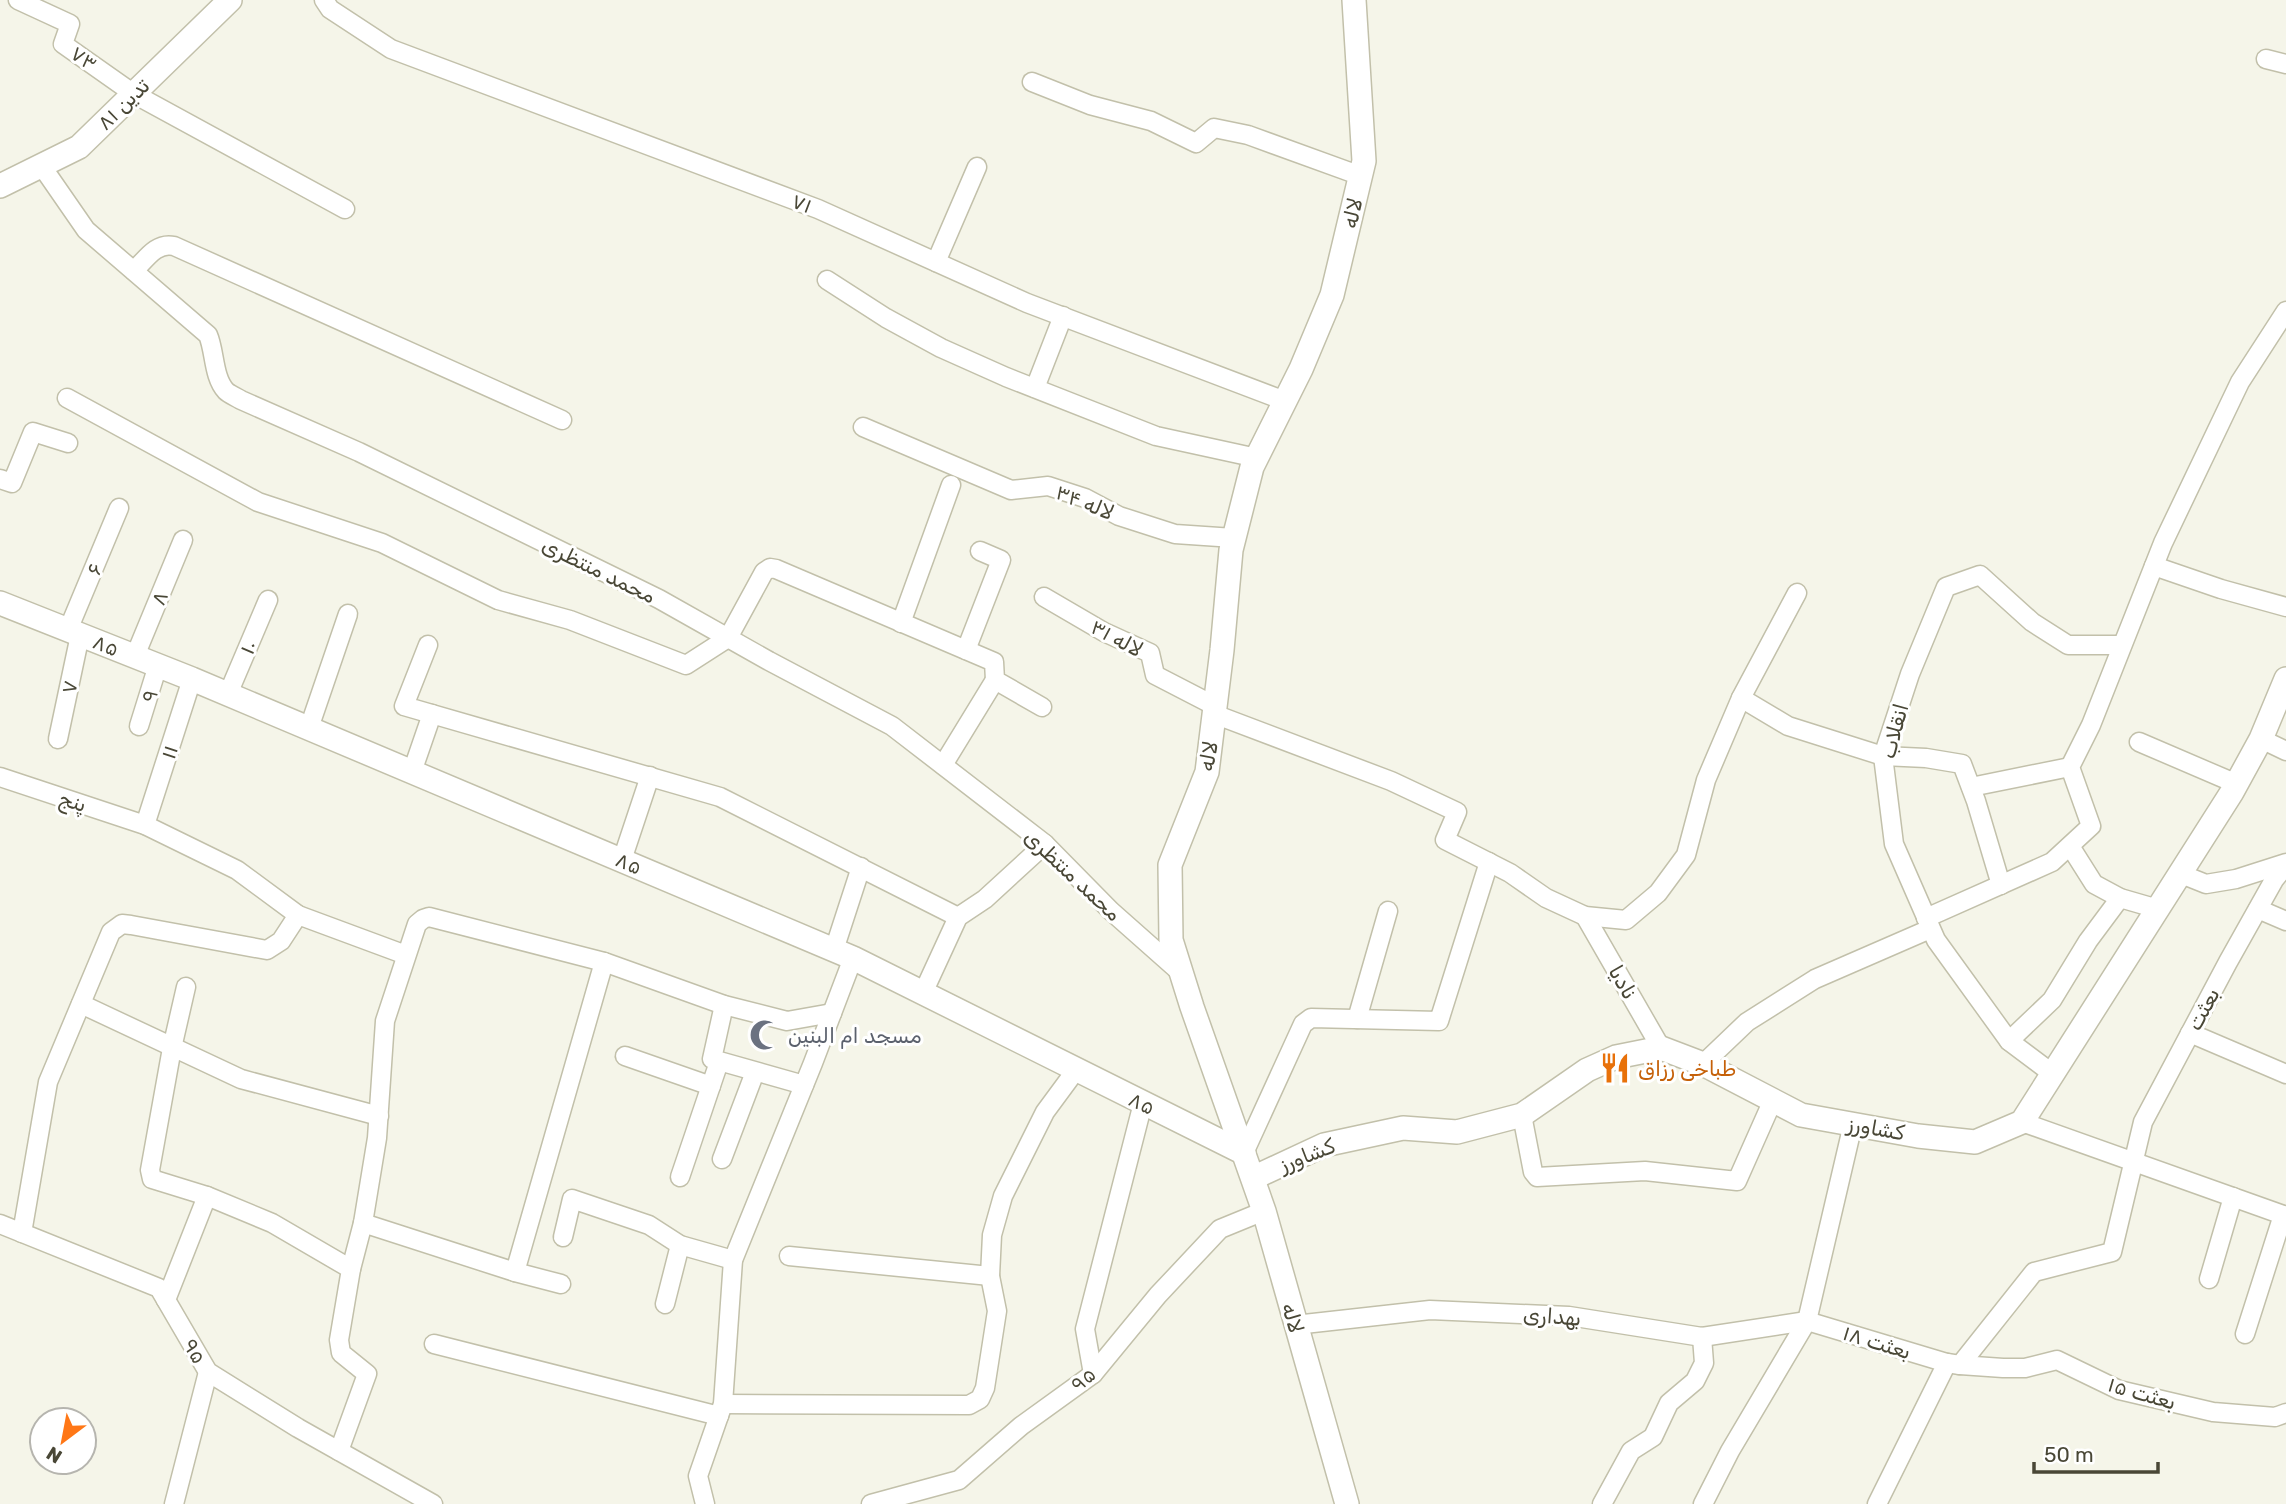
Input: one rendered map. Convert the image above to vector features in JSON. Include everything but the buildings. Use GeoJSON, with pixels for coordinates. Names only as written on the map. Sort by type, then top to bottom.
{"type":"FeatureCollection","features":[{"type":"Feature","properties":{"kind":"street","name":"۷۳"},"geometry":{"type":"LineString","coordinates":[[18,0],[70,24],[63,44],[134,94]]}},
{"type":"Feature","properties":{"kind":"street","name":"تدین ۸۱"},"geometry":{"type":"LineString","coordinates":[[0,186],[79,146],[230,0]]}},
{"type":"Feature","properties":{"kind":"street","name":"۷۱"},"geometry":{"type":"LineString","coordinates":[[324,0],[330,9],[391,49],[818,209],[1027,303],[1285,401]]}},
{"type":"Feature","properties":{"kind":"street","name":"لاله"},"geometry":{"type":"LineString","coordinates":[[1346,1504],[1264,1211],[1171,940],[1170,865],[1207,772],[1231,550],[1252,467],[1332,295],[1361,176],[1364,161],[1354,0]]}},
{"type":"Feature","properties":{"kind":"street"},"geometry":{"type":"LineString","coordinates":[[2266,59],[2286,64]]}},
{"type":"Feature","properties":{"kind":"street"},"geometry":{"type":"LineString","coordinates":[[1032,82],[1090,105],[1151,121],[1196,143],[1214,128],[1237,133],[1361,176]]}},
{"type":"Feature","properties":{"kind":"street"},"geometry":{"type":"LineString","coordinates":[[134,94],[345,209]]}},
{"type":"Feature","properties":{"kind":"street","name":"محمد منتظری"},"geometry":{"type":"LineString","coordinates":[[41,165],[86,230],[208,335],[213,345],[218,376],[225,390],[241,400],[372,458],[659,599],[892,726],[1045,844],[1111,911],[1181,973]]}},
{"type":"Feature","properties":{"kind":"street"},"geometry":{"type":"LineString","coordinates":[[936,262],[977,167]]}},
{"type":"Feature","properties":{"kind":"street"},"geometry":{"type":"LineString","coordinates":[[134,271],[157,247],[164,244],[174,246],[562,421]]}},
{"type":"Feature","properties":{"kind":"street"},"geometry":{"type":"LineString","coordinates":[[827,280],[886,318],[941,348],[1035,388],[1156,436],[1257,458]]}},
{"type":"Feature","properties":{"kind":"street"},"geometry":{"type":"LineString","coordinates":[[1703,1064],[1747,1021],[1815,979],[2052,862],[2091,826],[2070,766],[2091,725],[2163,543],[2240,382],[2286,311]]}},
{"type":"Feature","properties":{"kind":"street"},"geometry":{"type":"LineString","coordinates":[[1035,388],[1063,316]]}},
{"type":"Feature","properties":{"kind":"street"},"geometry":{"type":"LineString","coordinates":[[66,398],[258,502],[382,543],[498,600],[570,620],[686,665],[728,638],[764,572],[770,568],[776,569],[994,662],[995,680],[943,765]]}},
{"type":"Feature","properties":{"kind":"street","name":"لاله ۳۴"},"geometry":{"type":"LineString","coordinates":[[863,427],[1011,490],[1048,486],[1085,498],[1119,516],[1175,534],[1234,538]]}},
{"type":"Feature","properties":{"kind":"street"},"geometry":{"type":"LineString","coordinates":[[0,479],[12,483],[33,432],[68,443]]}},
{"type":"Feature","properties":{"kind":"street"},"geometry":{"type":"LineString","coordinates":[[901,623],[951,485]]}},
{"type":"Feature","properties":{"kind":"street","name":"۶"},"geometry":{"type":"LineString","coordinates":[[74,632],[119,508]]}},
{"type":"Feature","properties":{"kind":"street","name":"۸"},"geometry":{"type":"LineString","coordinates":[[135,656],[183,540]]}},
{"type":"Feature","properties":{"kind":"street"},"geometry":{"type":"LineString","coordinates":[[966,650],[1001,559],[979,551]]}},
{"type":"Feature","properties":{"kind":"street"},"geometry":{"type":"LineString","coordinates":[[2154,566],[2286,607]]}},
{"type":"Feature","properties":{"kind":"street","name":"انقلاب"},"geometry":{"type":"LineString","coordinates":[[2053,1074],[2009,1041],[1936,940],[1894,844],[1883,756],[1910,674],[1946,587],[1980,575],[2032,622],[2068,645],[2122,645]]}},
{"type":"Feature","properties":{"kind":"street"},"geometry":{"type":"LineString","coordinates":[[1244,1153],[1304,1024],[1311,1018],[1439,1021],[1489,862],[1546,898],[1585,916],[1626,920],[1658,893],[1686,855],[1706,780],[1741,698],[1797,593]]}},
{"type":"Feature","properties":{"kind":"street","name":"لاله ۳۱"},"geometry":{"type":"LineString","coordinates":[[1044,597],[1104,632],[1150,653],[1155,675],[1215,710],[1391,781],[1457,812],[1444,840],[1489,862]]}},
{"type":"Feature","properties":{"kind":"street","name":"۱۰"},"geometry":{"type":"LineString","coordinates":[[228,694],[268,600]]}},
{"type":"Feature","properties":{"kind":"street","name":"۸۵"},"geometry":{"type":"LineString","coordinates":[[0,603],[192,679],[844,954],[1244,1153]]}},
{"type":"Feature","properties":{"kind":"street"},"geometry":{"type":"LineString","coordinates":[[309,728],[348,614]]}},
{"type":"Feature","properties":{"kind":"street","name":"۷"},"geometry":{"type":"LineString","coordinates":[[58,740],[74,632]]}},
{"type":"Feature","properties":{"kind":"street"},"geometry":{"type":"LineString","coordinates":[[428,645],[404,706],[720,797],[958,916]]}},
{"type":"Feature","properties":{"kind":"street","name":"۹"},"geometry":{"type":"LineString","coordinates":[[139,726],[158,665]]}},
{"type":"Feature","properties":{"kind":"street","name":"۱۱"},"geometry":{"type":"LineString","coordinates":[[145,825],[192,679]]}},
{"type":"Feature","properties":{"kind":"street"},"geometry":{"type":"LineString","coordinates":[[2245,1334],[2285,1215],[2022,1122],[2237,784],[2286,679]]}},
{"type":"Feature","properties":{"kind":"street"},"geometry":{"type":"LineString","coordinates":[[995,680],[1042,707]]}},
{"type":"Feature","properties":{"kind":"street"},"geometry":{"type":"LineString","coordinates":[[1741,698],[1788,726],[1883,756],[1926,758],[1962,764],[2001,885]]}},
{"type":"Feature","properties":{"kind":"street"},"geometry":{"type":"LineString","coordinates":[[412,772],[432,714]]}},
{"type":"Feature","properties":{"kind":"street"},"geometry":{"type":"LineString","coordinates":[[2260,739],[2286,751]]}},
{"type":"Feature","properties":{"kind":"street"},"geometry":{"type":"LineString","coordinates":[[2139,742],[2237,784]]}},
{"type":"Feature","properties":{"kind":"street"},"geometry":{"type":"LineString","coordinates":[[1970,787],[2070,766]]}},
{"type":"Feature","properties":{"kind":"street"},"geometry":{"type":"LineString","coordinates":[[622,860],[650,776]]}},
{"type":"Feature","properties":{"kind":"street","name":"پنج"},"geometry":{"type":"LineString","coordinates":[[0,777],[145,825],[237,870],[298,915],[406,955]]}},
{"type":"Feature","properties":{"kind":"street"},"geometry":{"type":"LineString","coordinates":[[923,993],[958,916],[985,899],[1045,844]]}},
{"type":"Feature","properties":{"kind":"street"},"geometry":{"type":"LineString","coordinates":[[2070,846],[2094,884],[2120,898],[2158,909]]}},
{"type":"Feature","properties":{"kind":"street"},"geometry":{"type":"LineString","coordinates":[[2180,874],[2206,884],[2236,879],[2286,864]]}},
{"type":"Feature","properties":{"kind":"street","name":"بعثت"},"geometry":{"type":"LineString","coordinates":[[1953,1364],[2034,1272],[2112,1252],[2143,1122],[2274,880],[2286,864]]}},
{"type":"Feature","properties":{"kind":"street"},"geometry":{"type":"LineString","coordinates":[[705,1504],[698,1476],[721,1410],[733,1260],[832,1013],[861,867]]}},
{"type":"Feature","properties":{"kind":"street"},"geometry":{"type":"LineString","coordinates":[[2009,1041],[2052,1000],[2088,941],[2120,898]]}},
{"type":"Feature","properties":{"kind":"street"},"geometry":{"type":"LineString","coordinates":[[2258,909],[2286,921]]}},
{"type":"Feature","properties":{"kind":"street"},"geometry":{"type":"LineString","coordinates":[[1357,1019],[1388,911]]}},
{"type":"Feature","properties":{"kind":"street"},"geometry":{"type":"LineString","coordinates":[[22,1233],[48,1082],[111,932],[122,924],[267,950],[281,941],[298,915]]}},
{"type":"Feature","properties":{"kind":"street","name":"نادیا"},"geometry":{"type":"LineString","coordinates":[[1585,916],[1661,1048]]}},
{"type":"Feature","properties":{"kind":"street"},"geometry":{"type":"LineString","coordinates":[[339,1451],[367,1374],[341,1353],[339,1340],[377,1138],[385,1021],[417,925],[423,919],[429,917],[604,962],[724,1005],[787,1021],[832,1013]]}},
{"type":"Feature","properties":{"kind":"street"},"geometry":{"type":"LineString","coordinates":[[515,1272],[604,962]]}},
{"type":"Feature","properties":{"kind":"street"},"geometry":{"type":"LineString","coordinates":[[186,988],[150,1170],[152,1179],[207,1196],[272,1223],[351,1269]]}},
{"type":"Feature","properties":{"kind":"street"},"geometry":{"type":"LineString","coordinates":[[81,1004],[242,1079],[379,1116]]}},
{"type":"Feature","properties":{"kind":"street"},"geometry":{"type":"LineString","coordinates":[[724,1005],[712,1059],[804,1085]]}},
{"type":"Feature","properties":{"kind":"street"},"geometry":{"type":"LineString","coordinates":[[2190,1033],[2286,1074]]}},
{"type":"Feature","properties":{"kind":"street","name":"کشاورز"},"geometry":{"type":"LineString","coordinates":[[1252,1178],[1324,1145],[1403,1128],[1457,1132],[1522,1115],[1587,1070],[1616,1057],[1661,1048],[1703,1064],[1801,1115],[1918,1136],[1975,1142],[2022,1122]]}},
{"type":"Feature","properties":{"kind":"street"},"geometry":{"type":"LineString","coordinates":[[625,1056],[711,1086]]}},
{"type":"Feature","properties":{"kind":"street"},"geometry":{"type":"LineString","coordinates":[[680,1177],[719,1062]]}},
{"type":"Feature","properties":{"kind":"street"},"geometry":{"type":"LineString","coordinates":[[434,1344],[721,1410],[969,1405],[980,1399],[985,1388],[998,1311],[990,1276],[992,1235],[1003,1196],[1045,1112],[1076,1070]]}},
{"type":"Feature","properties":{"kind":"street"},"geometry":{"type":"LineString","coordinates":[[722,1159],[755,1072]]}},
{"type":"Feature","properties":{"kind":"street"},"geometry":{"type":"LineString","coordinates":[[1522,1115],[1533,1172],[1537,1177],[1645,1171],[1737,1181],[1773,1100]]}},
{"type":"Feature","properties":{"kind":"street"},"geometry":{"type":"LineString","coordinates":[[1093,1374],[1085,1329],[1143,1103]]}},
{"type":"Feature","properties":{"kind":"street"},"geometry":{"type":"LineString","coordinates":[[1703,1504],[1730,1451],[1807,1321],[1853,1124]]}},
{"type":"Feature","properties":{"kind":"street"},"geometry":{"type":"LineString","coordinates":[[166,1300],[207,1196]]}},
{"type":"Feature","properties":{"kind":"street"},"geometry":{"type":"LineString","coordinates":[[2209,1279],[2233,1197]]}},
{"type":"Feature","properties":{"kind":"street"},"geometry":{"type":"LineString","coordinates":[[563,1237],[572,1199],[649,1226],[680,1245],[733,1260]]}},
{"type":"Feature","properties":{"kind":"street","name":"۹۵"},"geometry":{"type":"LineString","coordinates":[[872,1504],[958,1480],[1021,1426],[1093,1374],[1158,1295],[1220,1229],[1264,1211]]}},
{"type":"Feature","properties":{"kind":"street"},"geometry":{"type":"LineString","coordinates":[[363,1223],[561,1284]]}},
{"type":"Feature","properties":{"kind":"street","name":"۹۵"},"geometry":{"type":"LineString","coordinates":[[0,1224],[159,1288],[208,1372],[433,1504]]}},
{"type":"Feature","properties":{"kind":"street"},"geometry":{"type":"LineString","coordinates":[[665,1304],[680,1245]]}},
{"type":"Feature","properties":{"kind":"street"},"geometry":{"type":"LineString","coordinates":[[789,1256],[990,1276]]}},
{"type":"Feature","properties":{"kind":"street","name":"بهداری"},"geometry":{"type":"LineString","coordinates":[[1295,1325],[1430,1310],[1569,1316],[1702,1337],[1807,1321]]}},
{"type":"Feature","properties":{"kind":"street","name":"بعثت ۱۸"},"geometry":{"type":"LineString","coordinates":[[1807,1321],[1953,1364]]}},
{"type":"Feature","properties":{"kind":"street"},"geometry":{"type":"LineString","coordinates":[[1602,1504],[1631,1451],[1653,1437],[1669,1403],[1695,1381],[1704,1363],[1702,1337]]}},
{"type":"Feature","properties":{"kind":"street","name":"بعثت ۱۵"},"geometry":{"type":"LineString","coordinates":[[1953,1364],[2025,1368],[2057,1360],[2119,1390],[2213,1412],[2275,1417],[2286,1413]]}},
{"type":"Feature","properties":{"kind":"street"},"geometry":{"type":"LineString","coordinates":[[1877,1504],[1953,1364]]}},
{"type":"Feature","properties":{"kind":"street"},"geometry":{"type":"LineString","coordinates":[[174,1504],[208,1372]]}},
{"type":"Feature","properties":{"kind":"place","name":"مسجد ام البنین"},"geometry":{"type":"Point","coordinates":[765,1035]}},
{"type":"Feature","properties":{"kind":"place","name":"طباخی رزاق"},"geometry":{"type":"Point","coordinates":[1615,1068]}}]}
